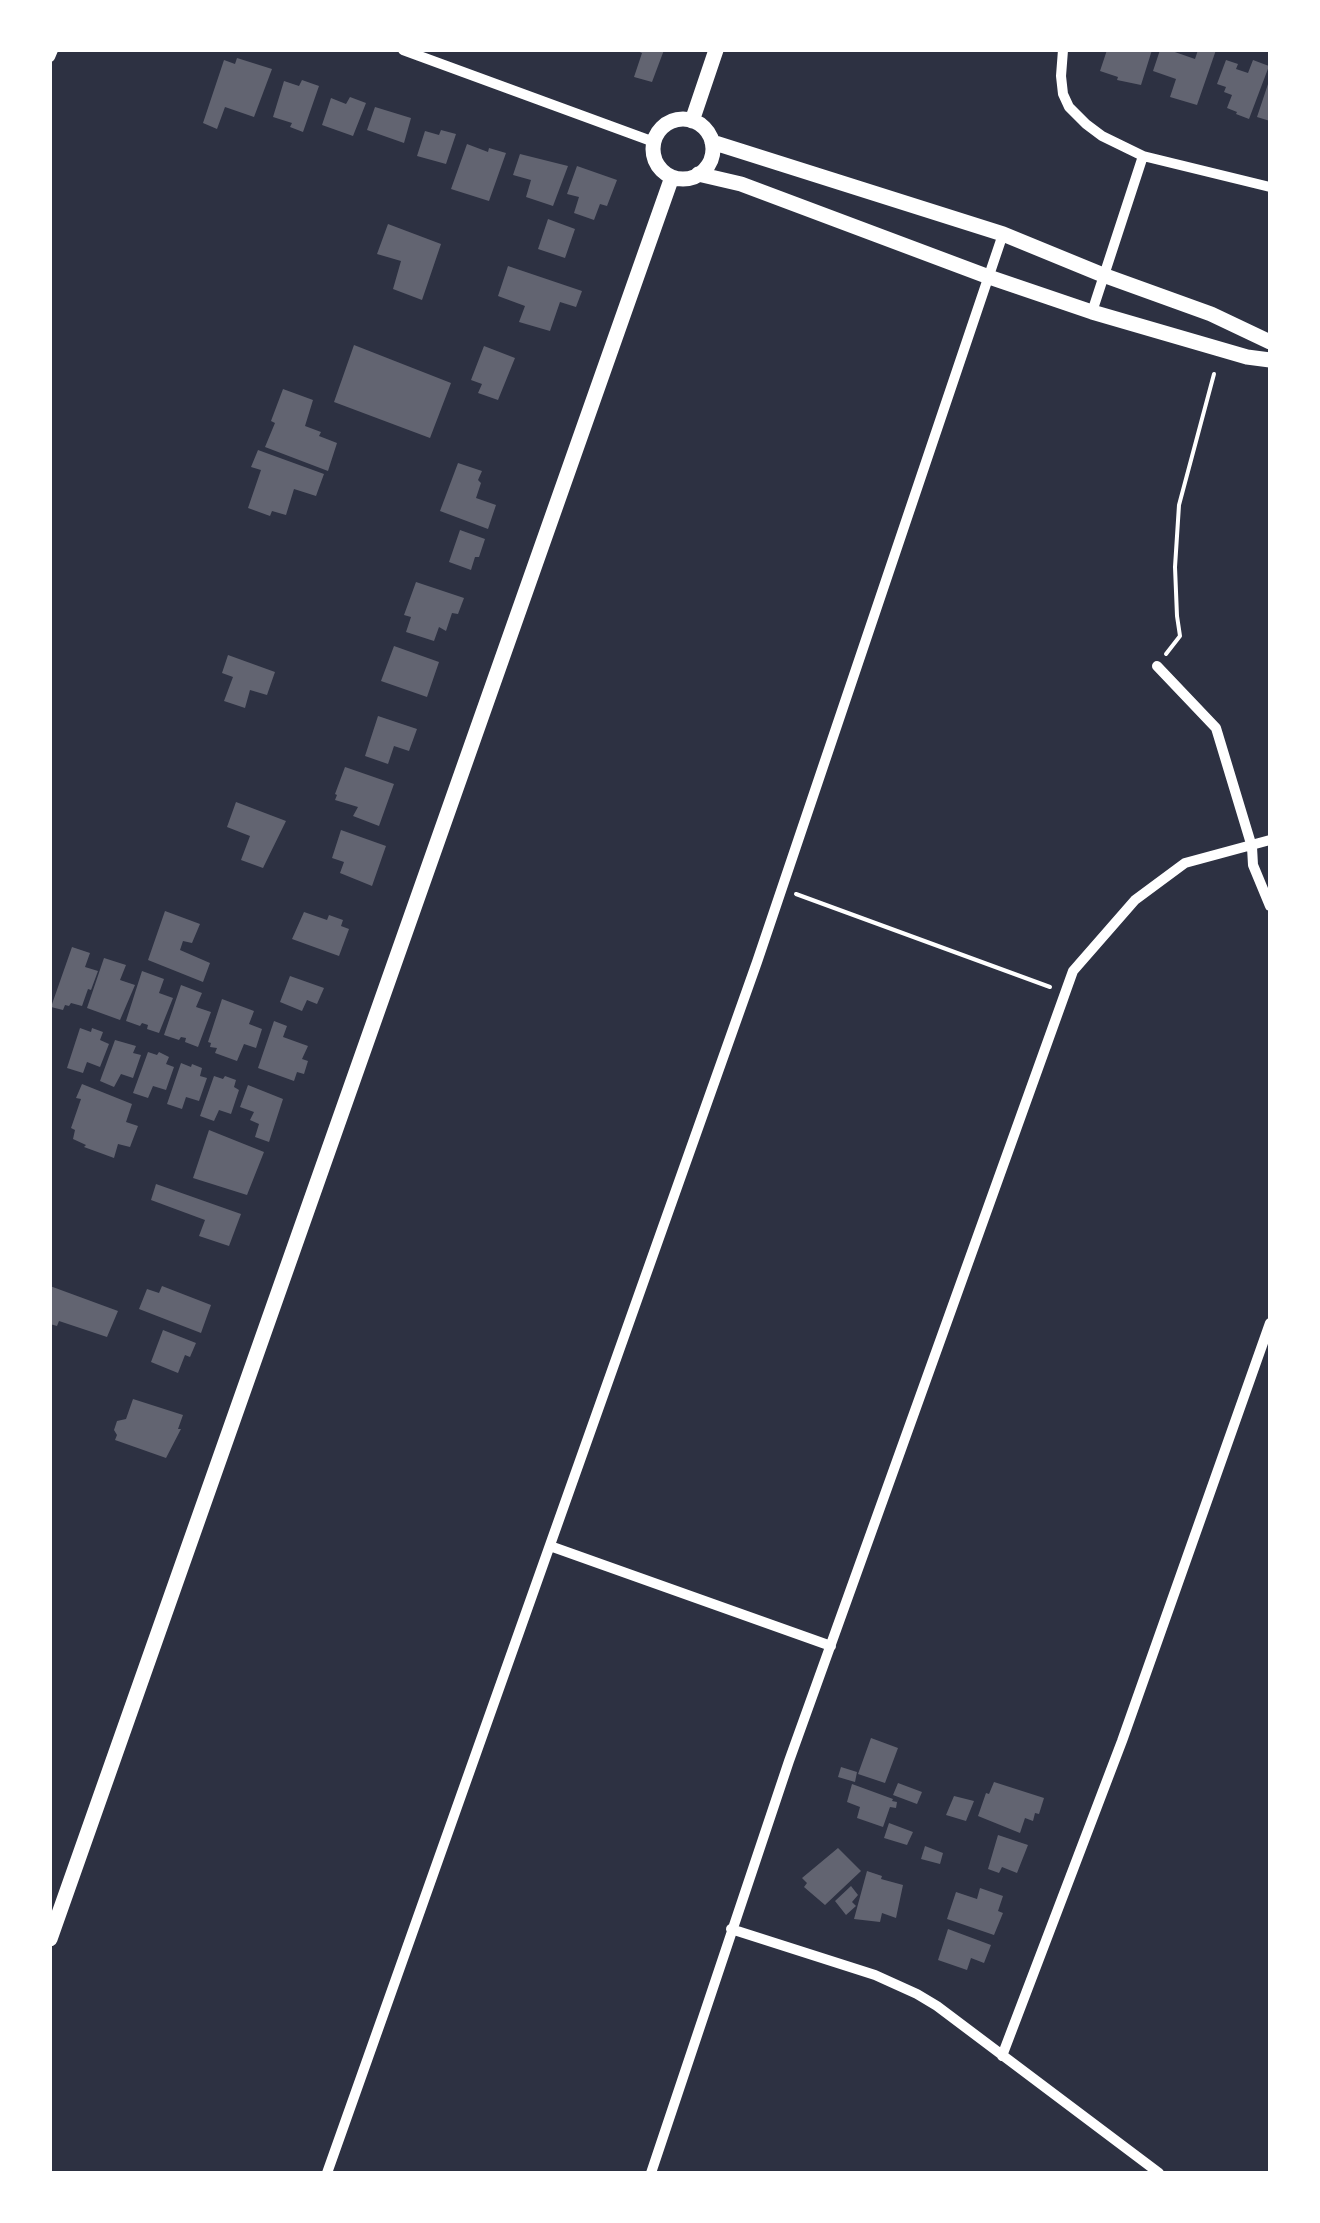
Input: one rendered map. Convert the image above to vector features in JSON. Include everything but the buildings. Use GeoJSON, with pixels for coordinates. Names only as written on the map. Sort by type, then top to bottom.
{"type":"FeatureCollection","features":[{"type":"Feature","properties":{"kind":"street"},"geometry":{"type":"LineString","coordinates":[[50,57],[53,50]]}},
{"type":"Feature","properties":{"kind":"street"},"geometry":{"type":"LineString","coordinates":[[403,50],[654,142]]}},
{"type":"Feature","properties":{"kind":"street"},"geometry":{"type":"LineString","coordinates":[[692,120],[716,50]]}},
{"type":"Feature","properties":{"kind":"street"},"geometry":{"type":"LineString","coordinates":[[1063,50],[1063,94],[1069,107],[1102,136],[1143,156],[1270,187]]}},
{"type":"Feature","properties":{"kind":"street"},"geometry":{"type":"LineString","coordinates":[[675,120],[692,120],[701,125],[712,142],[713,152],[710,162],[698,174],[684,179],[672,177],[656,162],[654,142],[666,125],[675,120]]}},
{"type":"Feature","properties":{"kind":"street"},"geometry":{"type":"LineString","coordinates":[[712,142],[1003,234],[1211,314],[1270,342]]}},
{"type":"Feature","properties":{"kind":"street"},"geometry":{"type":"LineString","coordinates":[[1092,312],[1143,156]]}},
{"type":"Feature","properties":{"kind":"street"},"geometry":{"type":"LineString","coordinates":[[698,174],[740,184],[1092,312],[1247,357],[1270,360]]}},
{"type":"Feature","properties":{"kind":"street"},"geometry":{"type":"LineString","coordinates":[[51,1932],[672,177]]}},
{"type":"Feature","properties":{"kind":"street"},"geometry":{"type":"LineString","coordinates":[[327,2173],[782,889],[1003,234]]}},
{"type":"Feature","properties":{"kind":"street"},"geometry":{"type":"LineString","coordinates":[[1156,666],[1216,728],[1252,846],[1253,865],[1270,906]]}},
{"type":"Feature","properties":{"kind":"street"},"geometry":{"type":"LineString","coordinates":[[651,2173],[831,1646],[1072,971],[1135,900],[1185,863],[1270,840]]}},
{"type":"Feature","properties":{"kind":"street"},"geometry":{"type":"LineString","coordinates":[[1002,2056],[1122,1742],[1270,1323]]}},
{"type":"Feature","properties":{"kind":"street"},"geometry":{"type":"LineString","coordinates":[[550,1546],[831,1646]]}},
{"type":"Feature","properties":{"kind":"street"},"geometry":{"type":"LineString","coordinates":[[732,1929],[896,1983],[938,2006],[1159,2173]]}},
{"type":"Feature","properties":{"kind":"path"},"geometry":{"type":"LineString","coordinates":[[1156,666],[1180,636],[1176,567],[1179,504],[1214,374]]}},
{"type":"Feature","properties":{"kind":"path"},"geometry":{"type":"LineString","coordinates":[[782,889],[1065,993]]}}]}
